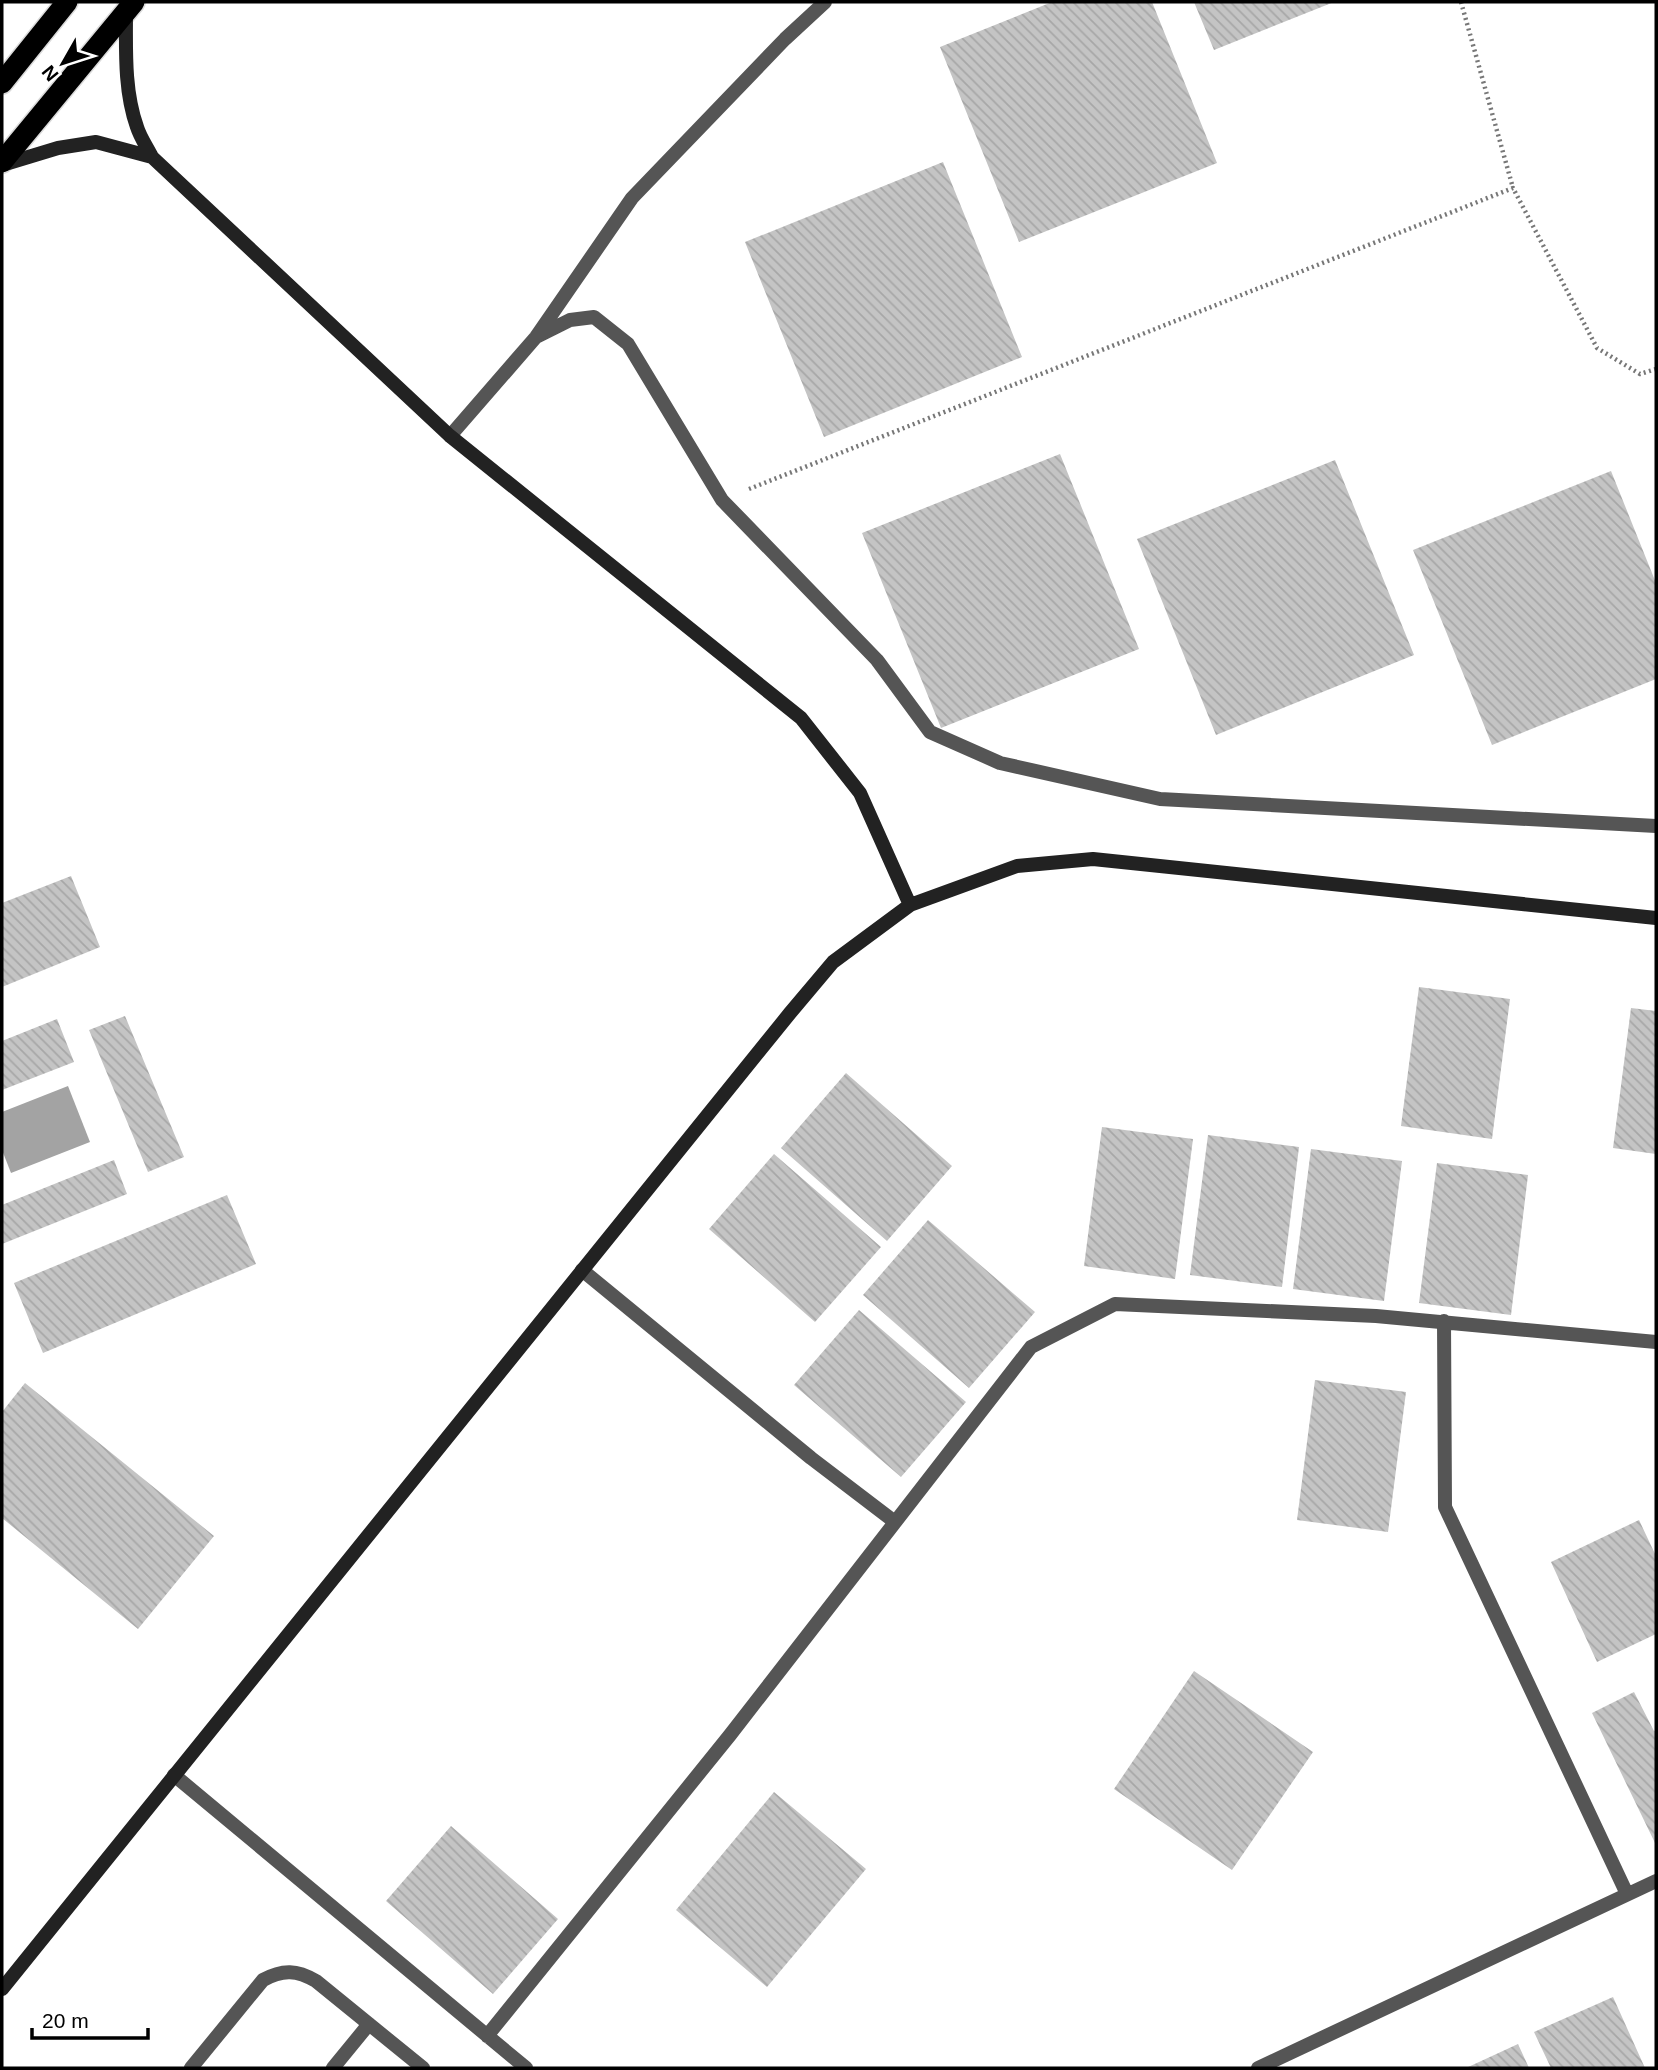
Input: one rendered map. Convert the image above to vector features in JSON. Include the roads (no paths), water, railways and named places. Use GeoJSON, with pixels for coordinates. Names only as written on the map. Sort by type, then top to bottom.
{"type":"FeatureCollection","features":[{"type":"Feature","properties":{"kind":"highway"},"geometry":{"type":"LineString","coordinates":[[2,83],[67,2]]}},
{"type":"Feature","properties":{"kind":"highway"},"geometry":{"type":"LineString","coordinates":[[2,163],[130,6]]}},
{"type":"Feature","properties":{"kind":"main road"},"geometry":{"type":"LineString","coordinates":[[130,6],[126,60],[131,107],[137,129],[152,157],[450,436],[801,718],[860,793],[910,905]]}},
{"type":"Feature","properties":{"kind":"main road"},"geometry":{"type":"LineString","coordinates":[[2,163],[58,148],[96,142],[152,157]]}},
{"type":"Feature","properties":{"kind":"main road"},"geometry":{"type":"LineString","coordinates":[[2,1989],[833,962],[910,905],[1017,866],[1093,859],[1656,918]]}},
{"type":"Feature","properties":{"kind":"street"},"geometry":{"type":"LineString","coordinates":[[450,436],[536,337],[632,198],[785,39],[825,2]]}},
{"type":"Feature","properties":{"kind":"street"},"geometry":{"type":"LineString","coordinates":[[536,337],[570,320],[594,317],[628,344],[722,500],[877,660],[930,732],[1000,763],[1160,799],[1656,826]]}},
{"type":"Feature","properties":{"kind":"street"},"geometry":{"type":"LineString","coordinates":[[582,1270],[811,1458],[895,1522]]}},
{"type":"Feature","properties":{"kind":"street"},"geometry":{"type":"LineString","coordinates":[[486,2036],[730,1735],[1031,1347],[1115,1304],[1376,1316],[1656,1342]]}},
{"type":"Feature","properties":{"kind":"street"},"geometry":{"type":"LineString","coordinates":[[1444,1321],[1445,1507],[1627,1894]]}},
{"type":"Feature","properties":{"kind":"street"},"geometry":{"type":"LineString","coordinates":[[174,1775],[526,2068]]}},
{"type":"Feature","properties":{"kind":"street"},"geometry":{"type":"LineString","coordinates":[[1258,2068],[1656,1881]]}},
{"type":"Feature","properties":{"kind":"street"},"geometry":{"type":"LineString","coordinates":[[191,2068],[258,1986],[276,1973],[289,1971],[304,1973],[423,2068]]}},
{"type":"Feature","properties":{"kind":"street"},"geometry":{"type":"LineString","coordinates":[[333,2068],[369,2024]]}}]}
